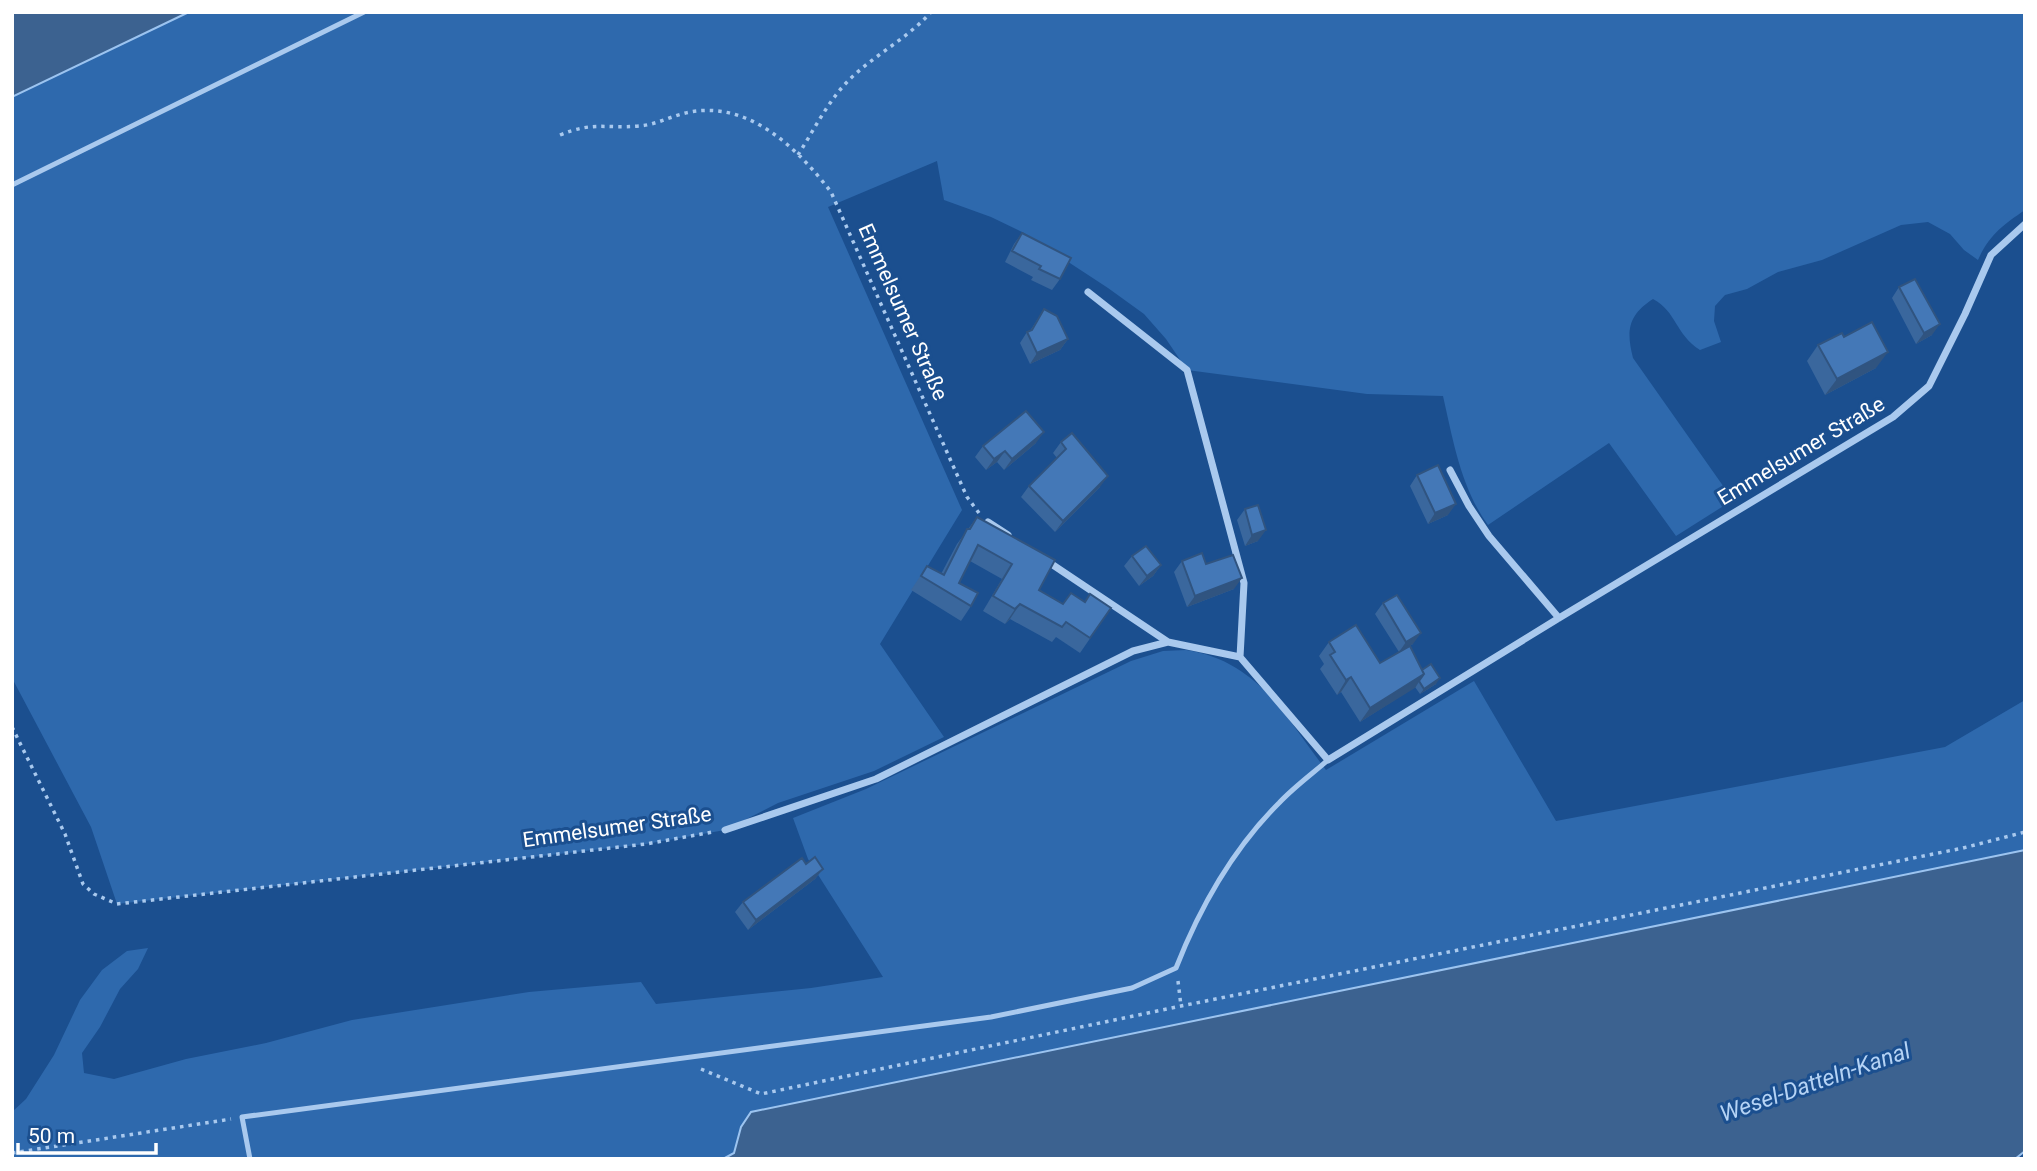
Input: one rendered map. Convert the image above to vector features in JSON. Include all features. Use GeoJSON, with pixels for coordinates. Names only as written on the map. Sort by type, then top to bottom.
{"type":"FeatureCollection","features":[{"type":"Feature","properties":{"kind":"street","name":"Emmelsumer Straße"},"geometry":{"type":"LineString","coordinates":[[1328,760],[1893,417],[1929,386],[1991,255],[2025,224]]}},
{"type":"Feature","properties":{"kind":"street"},"geometry":{"type":"LineString","coordinates":[[1088,292],[1187,370],[1244,583],[1240,657],[1328,760]]}},
{"type":"Feature","properties":{"kind":"street"},"geometry":{"type":"LineString","coordinates":[[1450,470],[1489,536],[1559,618]]}},
{"type":"Feature","properties":{"kind":"street"},"geometry":{"type":"LineString","coordinates":[[988,522],[1011,537]]}},
{"type":"Feature","properties":{"kind":"street","name":"Emmelsumer Straße"},"geometry":{"type":"LineString","coordinates":[[1044,560],[1168,642],[1240,657]]}},
{"type":"Feature","properties":{"kind":"street","name":"Emmelsumer Straße"},"geometry":{"type":"LineString","coordinates":[[725,830],[876,779],[1133,651],[1168,642]]}},
{"type":"Feature","properties":{"kind":"lane"},"geometry":{"type":"LineString","coordinates":[[12,185],[364,12]]}},
{"type":"Feature","properties":{"kind":"lane"},"geometry":{"type":"LineString","coordinates":[[250,1159],[242,1117],[991,1017],[1132,988],[1176,968],[1193,924],[1234,857],[1279,803],[1328,760]]}},
{"type":"Feature","properties":{"kind":"path"},"geometry":{"type":"LineString","coordinates":[[798,155],[849,80],[918,26],[931,12]]}},
{"type":"Feature","properties":{"kind":"path","name":"Emmelsumer Straße"},"geometry":{"type":"LineString","coordinates":[[560,135],[581,127],[640,126],[690,112],[730,111],[755,120],[810,165],[831,192],[967,497],[988,522]]}},
{"type":"Feature","properties":{"kind":"path","name":"Emmelsumer Straße"},"geometry":{"type":"LineString","coordinates":[[12,727],[65,834],[83,884],[94,894],[117,904],[646,845],[725,830]]}},
{"type":"Feature","properties":{"kind":"path"},"geometry":{"type":"LineString","coordinates":[[680,1059],[761,1094],[1936,853],[2025,832]]}},
{"type":"Feature","properties":{"kind":"path"},"geometry":{"type":"LineString","coordinates":[[1176,968],[1181,1006]]}},
{"type":"Feature","properties":{"kind":"path"},"geometry":{"type":"LineString","coordinates":[[12,1153],[242,1117]]}},
{"type":"Feature","properties":{"kind":"shaded area"},"geometry":{"type":"Polygon","coordinates":[[[189,12],[2025,12],[2025,210],[1997,231],[1978,260],[1964,250],[1950,234],[1928,222],[1901,225],[1822,260],[1778,272],[1747,289],[1725,295],[1715,306],[1714,321],[1721,342],[1700,350],[1685,337],[1661,304],[1653,299],[1638,311],[1630,332],[1633,358],[1733,500],[1676,536],[1609,443],[1488,525],[1465,480],[1443,396],[1367,394],[1187,370],[1166,339],[1144,314],[1108,288],[1024,233],[991,217],[944,200],[937,161],[828,207],[962,510],[880,644],[944,737],[874,771],[778,803],[725,830],[646,844],[117,904],[91,827],[12,678],[12,97],[189,12]]]}},
{"type":"Feature","properties":{"kind":"shaded area"},"geometry":{"type":"Polygon","coordinates":[[[1186,650],[1211,656],[1251,679],[1283,711],[1326,770],[1474,681],[1556,821],[1945,747],[2025,700],[2025,850],[751,1112],[741,1127],[734,1153],[723,1159],[12,1159],[12,1112],[26,1099],[54,1055],[80,1000],[102,970],[127,951],[148,948],[138,969],[120,989],[100,1027],[82,1053],[84,1073],[114,1079],[352,1020],[529,992],[641,982],[656,1004],[811,988],[883,977],[808,859],[793,818],[866,789],[1131,661],[1163,651],[1186,650]]]}},
{"type":"Feature","properties":{"kind":"water"},"geometry":{"type":"Polygon","coordinates":[[[12,12],[189,12],[12,97],[12,12]]]}},
{"type":"Feature","properties":{"kind":"water","name":"Wesel-Datteln-Kanal"},"geometry":{"type":"Polygon","coordinates":[[[2025,850],[2025,1151],[2015,1159],[723,1159],[734,1153],[741,1127],[751,1112],[2025,850]]]}},
{"type":"Feature","properties":{"kind":"building"},"geometry":{"type":"Polygon","coordinates":[[[1022,233],[1071,258],[1060,279],[1012,251],[1022,233]]]}},
{"type":"Feature","properties":{"kind":"building"},"geometry":{"type":"Polygon","coordinates":[[[1915,279],[1940,324],[1924,333],[1899,287],[1915,279]]]}},
{"type":"Feature","properties":{"kind":"building"},"geometry":{"type":"Polygon","coordinates":[[[1044,309],[1057,316],[1068,339],[1037,353],[1027,332],[1032,330],[1044,309]]]}},
{"type":"Feature","properties":{"kind":"building"},"geometry":{"type":"Polygon","coordinates":[[[1872,322],[1888,352],[1837,379],[1818,345],[1842,333],[1844,337],[1872,322]]]}},
{"type":"Feature","properties":{"kind":"building"},"geometry":{"type":"Polygon","coordinates":[[[1026,411],[1044,432],[1012,459],[1005,451],[994,459],[983,446],[1026,411]]]}},
{"type":"Feature","properties":{"kind":"building"},"geometry":{"type":"Polygon","coordinates":[[[1072,433],[1108,476],[1063,521],[1029,486],[1066,449],[1061,442],[1072,433]]]}},
{"type":"Feature","properties":{"kind":"building"},"geometry":{"type":"Polygon","coordinates":[[[1438,465],[1456,504],[1435,513],[1417,475],[1438,465]]]}},
{"type":"Feature","properties":{"kind":"building"},"geometry":{"type":"Polygon","coordinates":[[[1258,505],[1266,530],[1252,535],[1245,509],[1258,505]]]}},
{"type":"Feature","properties":{"kind":"building"},"geometry":{"type":"Polygon","coordinates":[[[977,517],[1055,560],[1039,590],[1063,604],[1071,593],[1085,602],[1090,594],[1111,608],[1090,638],[1066,622],[1062,627],[1020,604],[1015,609],[993,596],[1012,564],[978,545],[959,583],[978,593],[971,606],[921,576],[927,566],[944,575],[967,529],[970,529],[977,517]]]}},
{"type":"Feature","properties":{"kind":"building"},"geometry":{"type":"Polygon","coordinates":[[[1146,546],[1161,565],[1147,576],[1132,556],[1146,546]]]}},
{"type":"Feature","properties":{"kind":"building"},"geometry":{"type":"Polygon","coordinates":[[[1202,553],[1206,564],[1233,555],[1242,578],[1195,596],[1182,561],[1202,553]]]}},
{"type":"Feature","properties":{"kind":"building"},"geometry":{"type":"Polygon","coordinates":[[[1397,595],[1421,633],[1406,642],[1383,603],[1397,595]]]}},
{"type":"Feature","properties":{"kind":"building"},"geometry":{"type":"Polygon","coordinates":[[[1356,625],[1380,663],[1410,646],[1424,674],[1370,708],[1351,677],[1346,680],[1330,655],[1335,652],[1329,642],[1356,625]]]}},
{"type":"Feature","properties":{"kind":"building"},"geometry":{"type":"Polygon","coordinates":[[[1431,664],[1440,678],[1424,689],[1419,681],[1424,674],[1422,670],[1431,664]]]}},
{"type":"Feature","properties":{"kind":"building"},"geometry":{"type":"Polygon","coordinates":[[[815,857],[823,869],[756,920],[743,902],[802,858],[806,864],[815,857]]]}}]}
